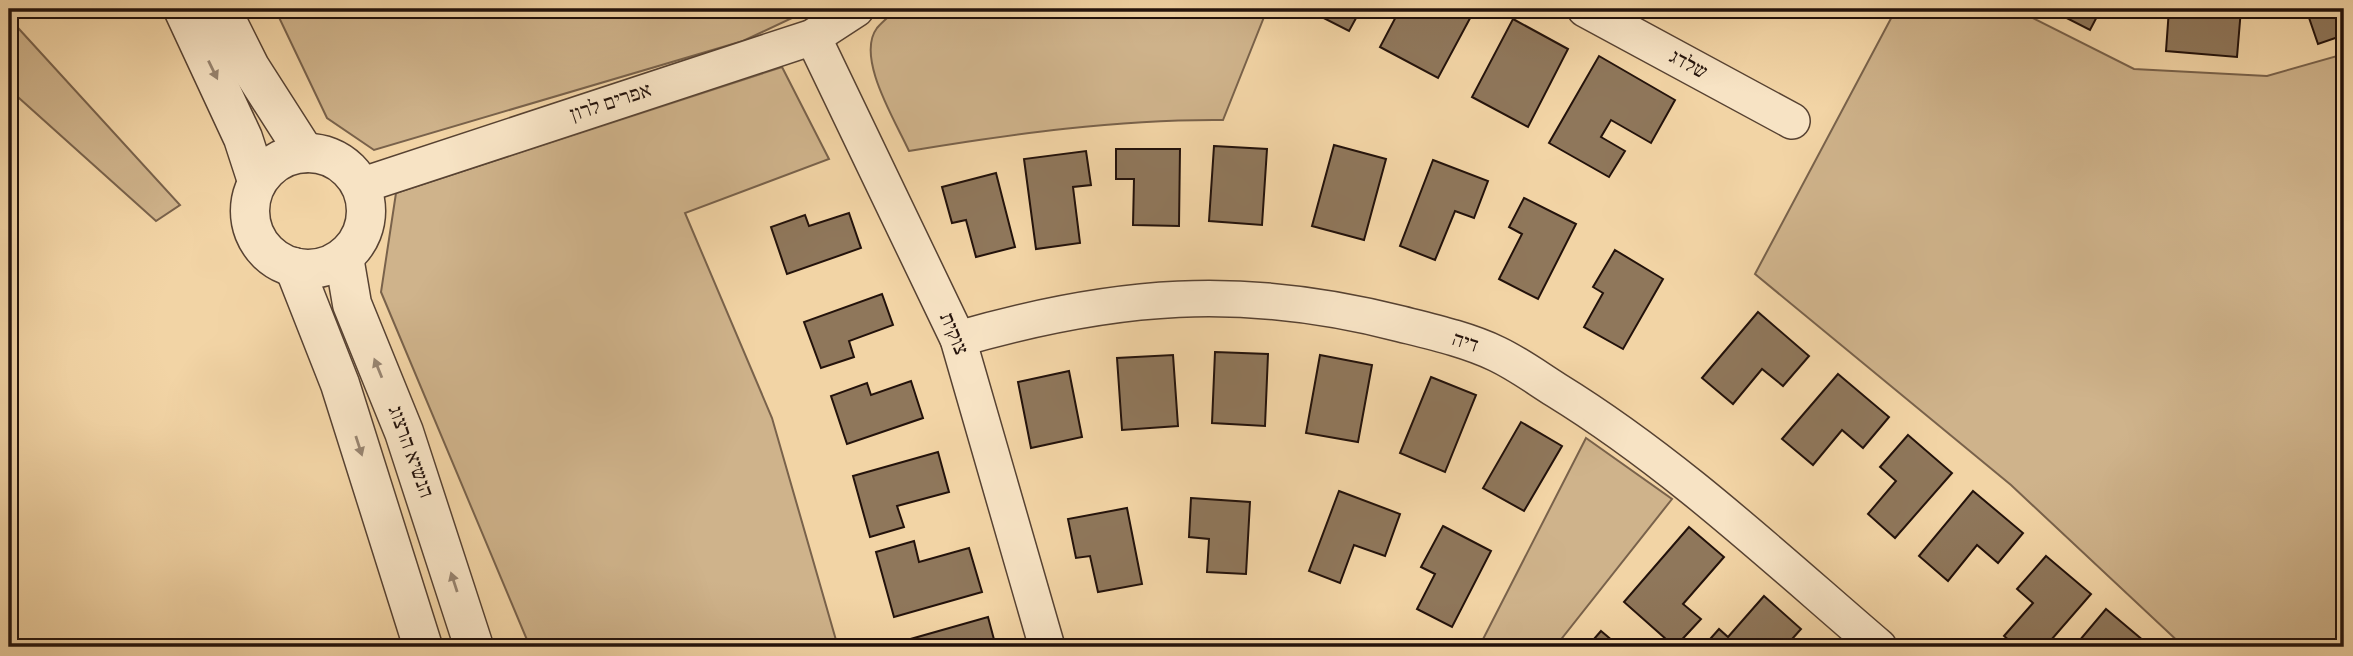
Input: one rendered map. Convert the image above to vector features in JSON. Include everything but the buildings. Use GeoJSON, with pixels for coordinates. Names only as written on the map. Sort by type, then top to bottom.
{"type":"FeatureCollection","features":[{"type":"Feature","properties":{"kind":"street"},"geometry":{"type":"LineString","coordinates":[[183,9],[243,138],[257,181]]}},
{"type":"Feature","properties":{"kind":"street"},"geometry":{"type":"LineString","coordinates":[[222,9],[250,67],[305,153]]}},
{"type":"Feature","properties":{"kind":"street","name":"אפרים לרון"},"geometry":{"type":"LineString","coordinates":[[360,186],[813,37],[856,9]]}},
{"type":"Feature","properties":{"kind":"street","name":"שלדג"},"geometry":{"type":"LineString","coordinates":[[1585,9],[1792,121]]}},
{"type":"Feature","properties":{"kind":"street","name":"צוקית"},"geometry":{"type":"LineString","coordinates":[[813,37],[958,339],[1047,647]]}},
{"type":"Feature","properties":{"kind":"street"},"geometry":{"type":"LineString","coordinates":[[316,152],[337,160],[354,174],[365,195],[366,219],[359,240],[344,257],[323,267],[295,267],[279,261],[262,247],[251,225],[250,202],[257,181],[272,164],[293,154],[305,153],[316,152]]}},
{"type":"Feature","properties":{"kind":"street","name":"הנשיא הרצוג"},"geometry":{"type":"LineString","coordinates":[[344,257],[352,304],[404,432],[474,647]]}},
{"type":"Feature","properties":{"kind":"street"},"geometry":{"type":"LineString","coordinates":[[295,267],[340,384],[423,647]]}},
{"type":"Feature","properties":{"kind":"street","name":"דיה"},"geometry":{"type":"LineString","coordinates":[[958,339],[1106,304],[1186,297],[1261,300],[1349,310],[1425,330],[1497,354],[1616,427],[1743,530],[1879,647]]}},
{"type":"Feature","properties":{"kind":"shaded area"},"geometry":{"type":"Polygon","coordinates":[[[275,9],[811,9],[743,41],[374,150],[327,118],[275,9]]]}},
{"type":"Feature","properties":{"kind":"shaded area"},"geometry":{"type":"Polygon","coordinates":[[[897,9],[1248,9],[1264,17],[1223,120],[1144,122],[1065,129],[909,151],[880,90],[871,55],[872,40],[877,28],[897,9]]]}},
{"type":"Feature","properties":{"kind":"shaded area"},"geometry":{"type":"Polygon","coordinates":[[[1896,9],[2015,9],[2134,69],[2267,76],[2344,54],[2344,647],[2184,647],[2011,485],[1755,274],[1896,9]]]}},
{"type":"Feature","properties":{"kind":"shaded area"},"geometry":{"type":"Polygon","coordinates":[[[9,18],[180,205],[156,221],[9,89],[9,18]]]}},
{"type":"Feature","properties":{"kind":"shaded area"},"geometry":{"type":"Polygon","coordinates":[[[782,67],[829,159],[685,213],[772,418],[838,647],[530,647],[381,292],[396,193],[782,67]]]}},
{"type":"Feature","properties":{"kind":"shaded area"},"geometry":{"type":"Polygon","coordinates":[[[1586,438],[1672,499],[1555,647],[1479,647],[1586,438]]]}}]}
